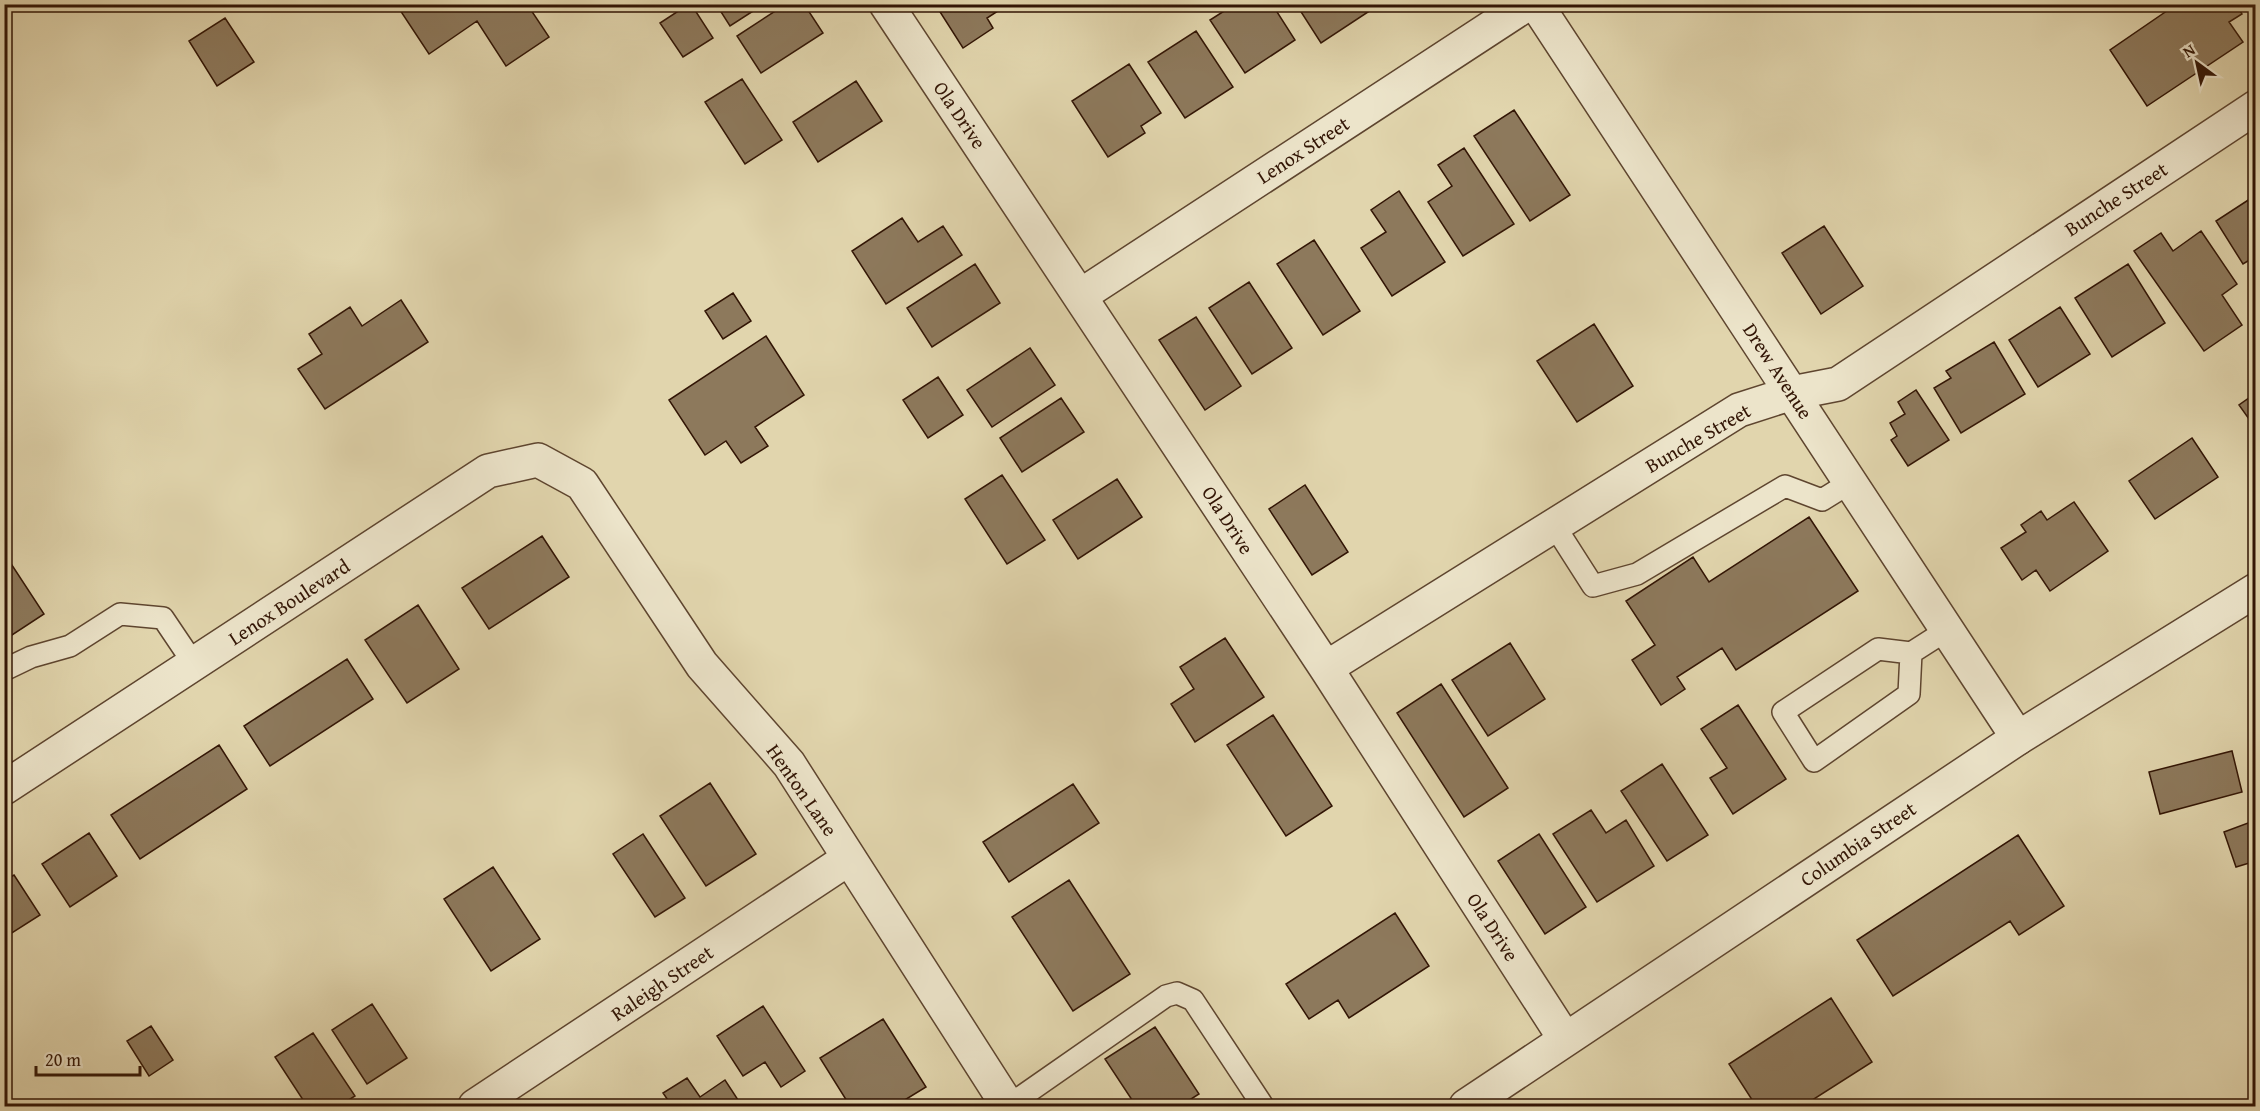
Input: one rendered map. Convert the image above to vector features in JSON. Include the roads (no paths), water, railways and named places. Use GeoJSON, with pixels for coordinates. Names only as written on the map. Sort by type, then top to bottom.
{"type":"FeatureCollection","features":[{"type":"Feature","properties":{"kind":"street","name":"Ola Drive"},"geometry":{"type":"LineString","coordinates":[[886,4],[1326,668],[1565,1039]]}},
{"type":"Feature","properties":{"kind":"street","name":"Lenox Street"},"geometry":{"type":"LineString","coordinates":[[1080,296],[1527,4]]}},
{"type":"Feature","properties":{"kind":"street","name":"Drew Avenue"},"geometry":{"type":"LineString","coordinates":[[1536,4],[2018,738]]}},
{"type":"Feature","properties":{"kind":"street","name":"Bunche Street"},"geometry":{"type":"LineString","coordinates":[[1326,668],[1739,410],[1792,393],[1838,384],[2256,107]]}},
{"type":"Feature","properties":{"kind":"street","name":"Lenox Boulevard"},"geometry":{"type":"LineString","coordinates":[[4,788],[488,471],[538,460],[582,484]]}},
{"type":"Feature","properties":{"kind":"street","name":"Henton Lane"},"geometry":{"type":"LineString","coordinates":[[582,484],[702,666],[789,764],[1008,1106]]}},
{"type":"Feature","properties":{"kind":"street","name":"Columbia Street"},"geometry":{"type":"LineString","coordinates":[[1466,1107],[2018,738],[2256,590]]}},
{"type":"Feature","properties":{"kind":"street","name":"Raleigh Street"},"geometry":{"type":"LineString","coordinates":[[475,1107],[848,859]]}},
{"type":"Feature","properties":{"kind":"lane"},"geometry":{"type":"LineString","coordinates":[[1554,525],[1593,586],[1637,574],[1785,486],[1822,500],[1851,482]]}},
{"type":"Feature","properties":{"kind":"lane"},"geometry":{"type":"LineString","coordinates":[[4,670],[31,657],[70,646],[120,614],[163,618],[194,664]]}},
{"type":"Feature","properties":{"kind":"lane"},"geometry":{"type":"LineString","coordinates":[[1911,653],[1909,694],[1814,761],[1783,712],[1878,649],[1911,653],[1947,630]]}},
{"type":"Feature","properties":{"kind":"lane"},"geometry":{"type":"LineString","coordinates":[[1008,1106],[1166,996],[1177,993],[1193,1000],[1263,1107]]}}]}
